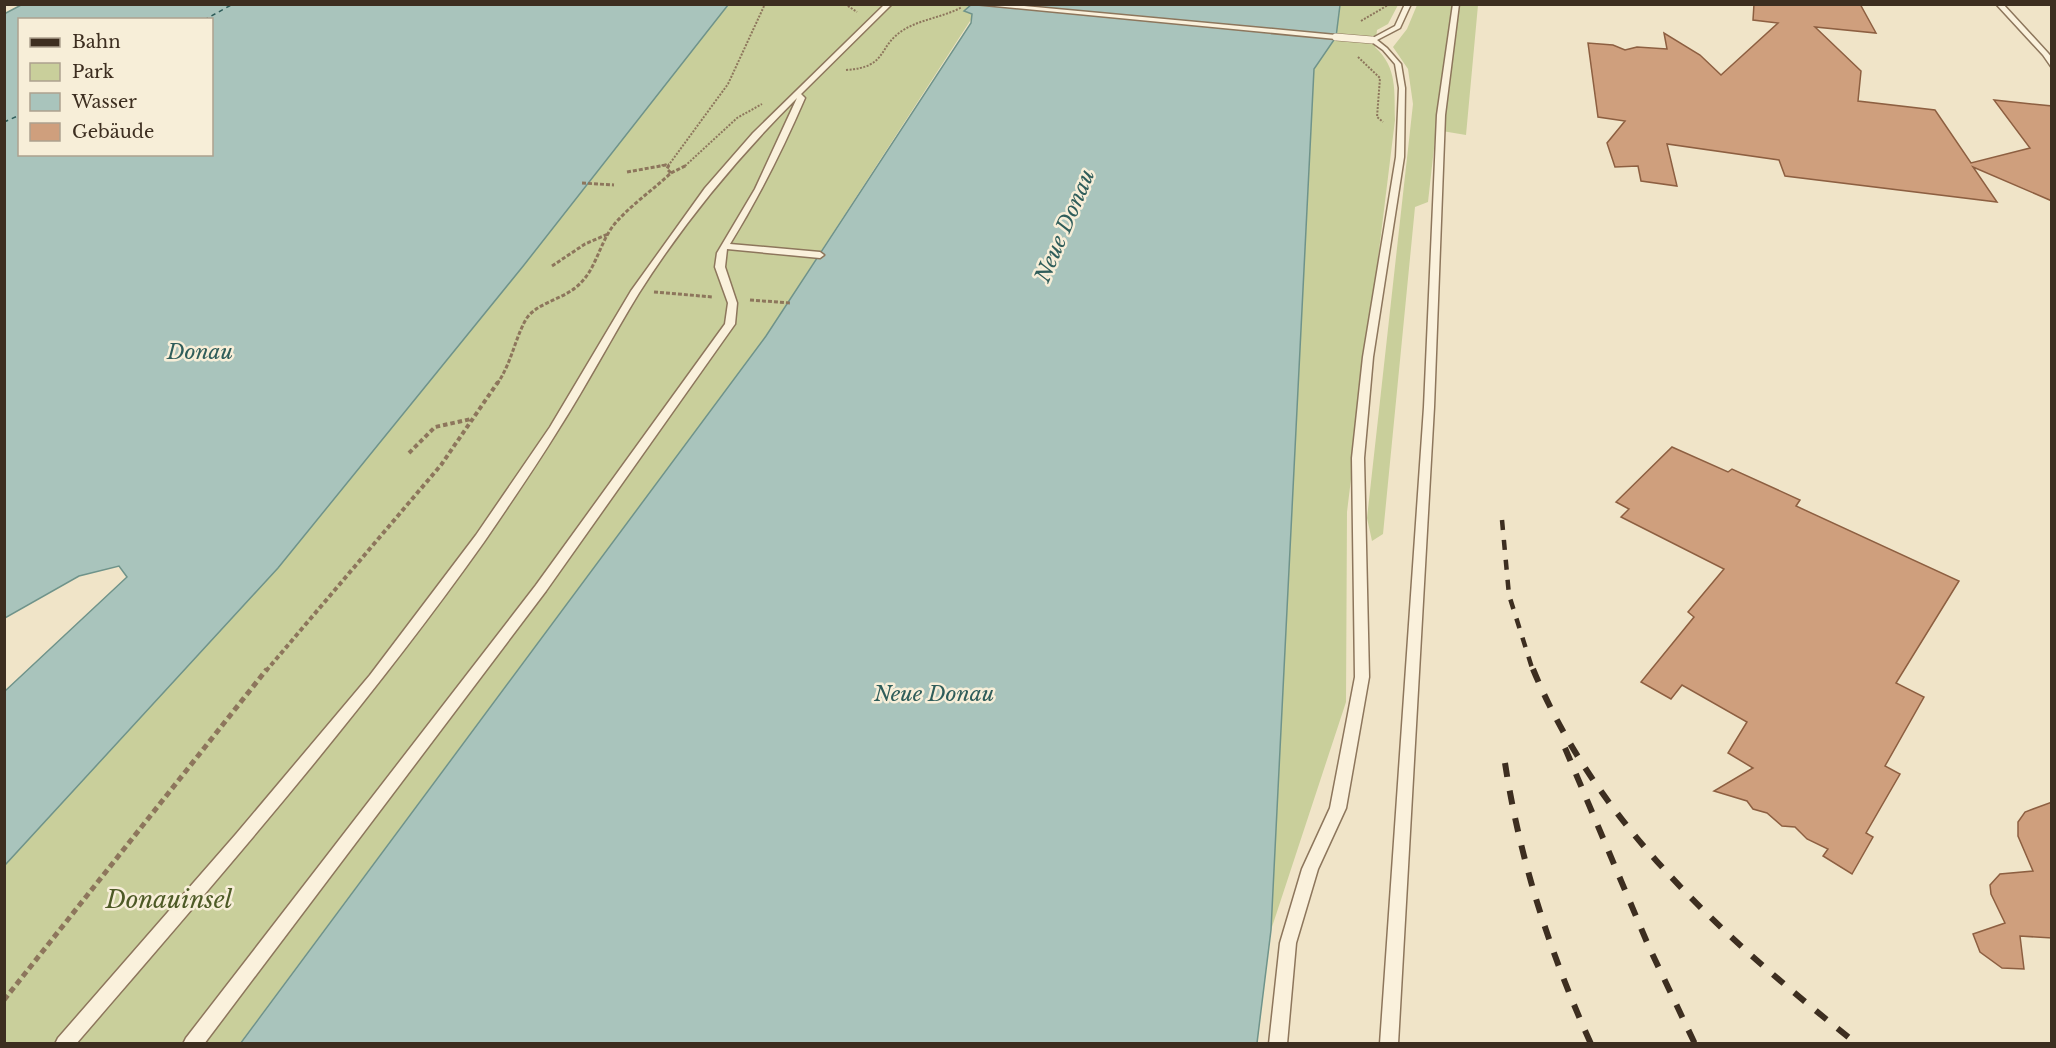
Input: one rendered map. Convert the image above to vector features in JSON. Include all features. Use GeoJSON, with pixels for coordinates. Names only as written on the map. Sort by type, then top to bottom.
{"type":"FeatureCollection","features":[{"type":"Feature","properties":{"kind":"lane"},"geometry":{"type":"LineString","coordinates":[[64,1044],[242,839],[375,679],[480,538],[543,446],[636,291],[672,239],[730,164],[797,94],[889,4]]}},
{"type":"Feature","properties":{"kind":"lane"},"geometry":{"type":"LineString","coordinates":[[977,4],[1372,40],[1385,49],[1398,64],[1402,88],[1400,157],[1368,357],[1358,458],[1362,677],[1338,808],[1310,869],[1288,943],[1278,1044]]}},
{"type":"Feature","properties":{"kind":"lane"},"geometry":{"type":"LineString","coordinates":[[1372,40],[1398,27],[1408,4]]}},
{"type":"Feature","properties":{"kind":"lane"},"geometry":{"type":"LineString","coordinates":[[1389,1044],[1429,407],[1441,115],[1456,4]]}},
{"type":"Feature","properties":{"kind":"lane"},"geometry":{"type":"LineString","coordinates":[[1999,4],[2046,54],[2052,66]]}},
{"type":"Feature","properties":{"kind":"lane"},"geometry":{"type":"LineString","coordinates":[[192,1044],[541,588],[730,324],[734,299],[721,271],[720,256],[744,217],[791,122],[801,98],[797,94]]}},
{"type":"Feature","properties":{"kind":"lane"},"geometry":{"type":"LineString","coordinates":[[726,246],[820,255]]}},
{"type":"Feature","properties":{"kind":"path"},"geometry":{"type":"LineString","coordinates":[[671,173],[667,169],[669,164],[728,84],[765,4]]}},
{"type":"Feature","properties":{"kind":"path"},"geometry":{"type":"LineString","coordinates":[[870,66],[878,61],[885,46],[900,29],[951,14],[965,4]]}},
{"type":"Feature","properties":{"kind":"path"},"geometry":{"type":"LineString","coordinates":[[1354,24],[1380,12],[1388,4]]}},
{"type":"Feature","properties":{"kind":"path"},"geometry":{"type":"LineString","coordinates":[[1358,56],[1380,76],[1382,85],[1376,107],[1377,117],[1385,123],[1402,125]]}},
{"type":"Feature","properties":{"kind":"path"},"geometry":{"type":"LineString","coordinates":[[552,266],[585,244],[608,234],[671,173],[682,169],[697,157],[747,110],[764,103]]}},
{"type":"Feature","properties":{"kind":"path"},"geometry":{"type":"LineString","coordinates":[[627,172],[669,164]]}},
{"type":"Feature","properties":{"kind":"path"},"geometry":{"type":"LineString","coordinates":[[582,183],[614,185]]}},
{"type":"Feature","properties":{"kind":"path"},"geometry":{"type":"LineString","coordinates":[[4,1000],[288,644],[399,518],[441,465],[508,368],[525,321],[531,313],[573,290],[583,280],[591,271],[608,234]]}},
{"type":"Feature","properties":{"kind":"path"},"geometry":{"type":"LineString","coordinates":[[667,293],[720,297]]}},
{"type":"Feature","properties":{"kind":"path"},"geometry":{"type":"LineString","coordinates":[[755,300],[791,303]]}},
{"type":"Feature","properties":{"kind":"path"},"geometry":{"type":"LineString","coordinates":[[409,453],[431,428],[441,422],[471,419]]}},
{"type":"Feature","properties":{"kind":"green space","name":"Donauinsel"},"geometry":{"type":"Polygon","coordinates":[[[728,5],[972,5],[965,11],[972,14],[972,18],[766,336],[240,1043],[5,1043],[4,865],[278,568],[524,265],[728,5]]]}},
{"type":"Feature","properties":{"kind":"green space"},"geometry":{"type":"Polygon","coordinates":[[[1340,5],[1398,5],[1388,24],[1377,30],[1375,47],[1388,63],[1391,72],[1395,120],[1347,512],[1346,702],[1271,930],[1314,69],[1336,37],[1340,5]]]}},
{"type":"Feature","properties":{"kind":"green space"},"geometry":{"type":"Polygon","coordinates":[[[1417,5],[1478,5],[1466,135],[1436,130],[1428,202],[1415,207],[1383,534],[1372,541],[1367,518],[1413,104],[1408,69],[1393,47],[1407,29],[1417,5]]]}},
{"type":"Feature","properties":{"kind":"water","name":"Donau"},"geometry":{"type":"Polygon","coordinates":[[[23,4],[728,5],[524,265],[278,568],[5,865],[5,691],[127,577],[119,566],[79,576],[5,618],[4,14],[23,4]]]}},
{"type":"Feature","properties":{"kind":"water","name":"Neue Donau"},"geometry":{"type":"Polygon","coordinates":[[[972,4],[1340,5],[1336,37],[1314,69],[1271,930],[1257,1043],[240,1044],[766,336],[971,23],[972,14],[964,11],[972,4]]]}},
{"type":"Feature","properties":{"kind":"building"},"geometry":{"type":"Polygon","coordinates":[[[1754,4],[1860,4],[1876,33],[1815,27],[1861,71],[1858,101],[1935,110],[1971,163],[2030,148],[1994,100],[2052,106],[2052,201],[1973,167],[1997,202],[1785,176],[1779,160],[1667,144],[1677,186],[1641,181],[1638,166],[1615,167],[1607,143],[1625,121],[1598,117],[1588,43],[1613,45],[1625,50],[1637,47],[1667,49],[1664,33],[1700,55],[1721,75],[1778,23],[1753,20],[1754,4]]]}},
{"type":"Feature","properties":{"kind":"building"},"geometry":{"type":"Polygon","coordinates":[[[1672,447],[1728,472],[1732,469],[1800,500],[1796,506],[1959,581],[1896,683],[1924,697],[1885,766],[1900,774],[1866,833],[1873,837],[1852,874],[1823,856],[1828,849],[1807,839],[1795,827],[1782,826],[1767,813],[1753,809],[1747,801],[1714,791],[1753,768],[1728,753],[1747,722],[1682,685],[1671,699],[1641,682],[1694,617],[1688,612],[1724,569],[1621,517],[1629,509],[1616,502],[1672,447]]]}},
{"type":"Feature","properties":{"kind":"building"},"geometry":{"type":"Polygon","coordinates":[[[2052,802],[2052,938],[2020,936],[2024,969],[2002,968],[1980,952],[1973,934],[2005,923],[1991,894],[1990,885],[2000,874],[2033,871],[2018,836],[2018,822],[2025,812],[2052,802]]]}},
{"type":"Feature","properties":{"kind":"ferry route"},"geometry":{"type":"LineString","coordinates":[[208,18],[233,4]]}},
{"type":"Feature","properties":{"kind":"ferry route"},"geometry":{"type":"LineString","coordinates":[[4,122],[18,116]]}},
{"type":"Feature","properties":{"kind":"railway"},"geometry":{"type":"LineString","coordinates":[[1502,520],[1509,595],[1533,671]]}},
{"type":"Feature","properties":{"kind":"railway"},"geometry":{"type":"LineString","coordinates":[[1533,669],[1560,726],[1592,779],[1630,829],[1715,921],[1761,964],[1857,1044]]}},
{"type":"Feature","properties":{"kind":"railway"},"geometry":{"type":"LineString","coordinates":[[1565,748],[1649,947],[1695,1044]]}},
{"type":"Feature","properties":{"kind":"railway"},"geometry":{"type":"LineString","coordinates":[[1505,763],[1519,835],[1538,906],[1562,975],[1591,1044]]}}]}
